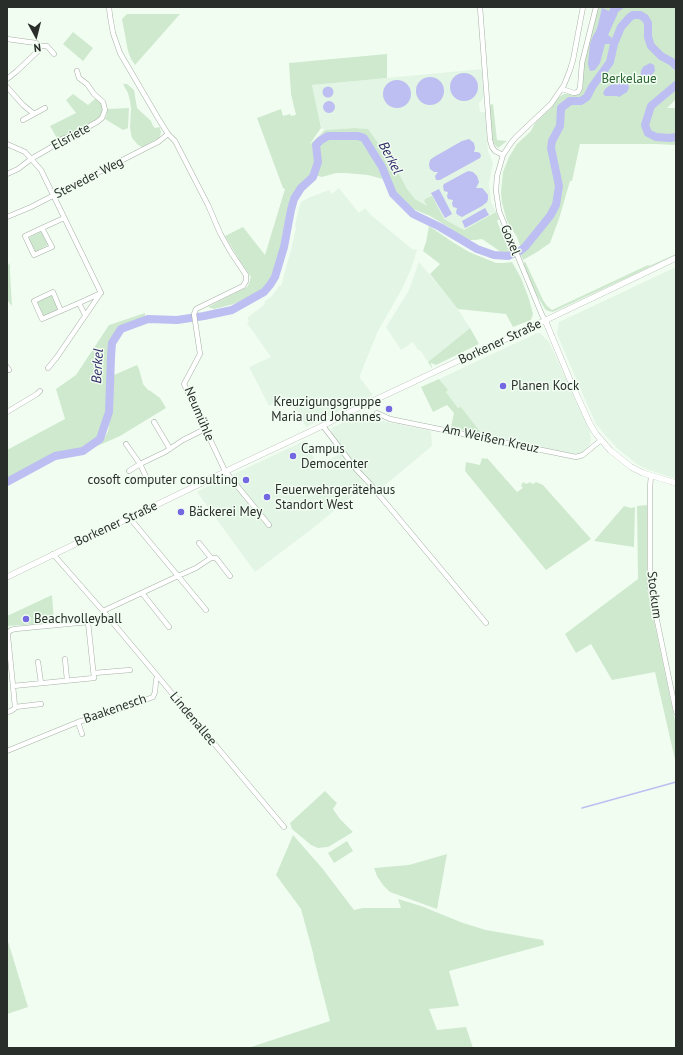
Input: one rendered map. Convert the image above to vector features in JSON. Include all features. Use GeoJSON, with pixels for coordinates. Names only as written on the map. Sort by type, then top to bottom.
{"type":"FeatureCollection","features":[{"type":"Feature","properties":{"kind":"street"},"geometry":{"type":"LineString","coordinates":[[109,7],[113,33],[120,53],[168,134]]}},
{"type":"Feature","properties":{"kind":"street"},"geometry":{"type":"LineString","coordinates":[[480,7],[490,140],[492,147],[503,155]]}},
{"type":"Feature","properties":{"kind":"street","name":"Goxel"},"geometry":{"type":"LineString","coordinates":[[545,320],[499,211],[496,196],[497,176],[503,155],[513,140],[548,107],[562,89],[573,60],[584,7]]}},
{"type":"Feature","properties":{"kind":"street"},"geometry":{"type":"LineString","coordinates":[[562,89],[574,93],[578,92],[580,88],[583,57],[596,7]]}},
{"type":"Feature","properties":{"kind":"street"},"geometry":{"type":"LineString","coordinates":[[7,39],[36,43],[40,46],[47,46],[54,54]]}},
{"type":"Feature","properties":{"kind":"street"},"geometry":{"type":"LineString","coordinates":[[7,79],[38,51],[40,46]]}},
{"type":"Feature","properties":{"kind":"street","name":"Elsriete"},"geometry":{"type":"LineString","coordinates":[[31,158],[50,148],[62,139],[76,135],[102,118],[105,110],[103,102],[80,78],[77,71]]}},
{"type":"Feature","properties":{"kind":"street"},"geometry":{"type":"LineString","coordinates":[[7,87],[23,105],[34,114]]}},
{"type":"Feature","properties":{"kind":"street"},"geometry":{"type":"LineString","coordinates":[[23,120],[45,108]]}},
{"type":"Feature","properties":{"kind":"street","name":"Steveder Weg"},"geometry":{"type":"LineString","coordinates":[[7,217],[30,207],[158,142],[168,134]]}},
{"type":"Feature","properties":{"kind":"street","name":"Neumühle"},"geometry":{"type":"LineString","coordinates":[[168,134],[175,141],[208,205],[220,233],[247,278],[246,283],[243,286],[195,312],[200,354],[184,384],[226,471]]}},
{"type":"Feature","properties":{"kind":"street"},"geometry":{"type":"LineString","coordinates":[[7,144],[25,152],[41,170],[101,292]]}},
{"type":"Feature","properties":{"kind":"street"},"geometry":{"type":"LineString","coordinates":[[7,174],[18,169],[31,158]]}},
{"type":"Feature","properties":{"kind":"street"},"geometry":{"type":"LineString","coordinates":[[42,228],[52,247],[34,255],[25,236],[42,228],[64,218]]}},
{"type":"Feature","properties":{"kind":"street","name":"Borkener Straße"},"geometry":{"type":"LineString","coordinates":[[7,577],[129,517],[676,258]]}},
{"type":"Feature","properties":{"kind":"street"},"geometry":{"type":"LineString","coordinates":[[62,311],[53,292],[34,301],[42,319],[62,311],[101,292]]}},
{"type":"Feature","properties":{"kind":"street"},"geometry":{"type":"LineString","coordinates":[[48,368],[101,292]]}},
{"type":"Feature","properties":{"kind":"street"},"geometry":{"type":"LineString","coordinates":[[79,303],[85,315]]}},
{"type":"Feature","properties":{"kind":"street"},"geometry":{"type":"LineString","coordinates":[[545,320],[587,419],[596,434],[610,450],[636,470],[676,483]]}},
{"type":"Feature","properties":{"kind":"street"},"geometry":{"type":"LineString","coordinates":[[7,412],[40,391]]}},
{"type":"Feature","properties":{"kind":"street","name":"Am Weißen Kreuz"},"geometry":{"type":"LineString","coordinates":[[377,413],[390,419],[576,457],[583,455],[601,440]]}},
{"type":"Feature","properties":{"kind":"street"},"geometry":{"type":"LineString","coordinates":[[154,422],[170,449]]}},
{"type":"Feature","properties":{"kind":"street"},"geometry":{"type":"LineString","coordinates":[[323,426],[356,469],[486,623]]}},
{"type":"Feature","properties":{"kind":"street"},"geometry":{"type":"LineString","coordinates":[[128,471],[205,429]]}},
{"type":"Feature","properties":{"kind":"street"},"geometry":{"type":"LineString","coordinates":[[126,444],[140,464],[148,481]]}},
{"type":"Feature","properties":{"kind":"street"},"geometry":{"type":"LineString","coordinates":[[226,471],[269,524]]}},
{"type":"Feature","properties":{"kind":"street","name":"Stockum"},"geometry":{"type":"LineString","coordinates":[[651,476],[650,587],[676,712]]}},
{"type":"Feature","properties":{"kind":"street"},"geometry":{"type":"LineString","coordinates":[[129,517],[206,610]]}},
{"type":"Feature","properties":{"kind":"street"},"geometry":{"type":"LineString","coordinates":[[199,543],[211,558]]}},
{"type":"Feature","properties":{"kind":"street","name":"Lindenallee"},"geometry":{"type":"LineString","coordinates":[[53,554],[103,611],[284,826]]}},
{"type":"Feature","properties":{"kind":"street"},"geometry":{"type":"LineString","coordinates":[[103,611],[196,568],[211,558],[216,558],[230,576]]}},
{"type":"Feature","properties":{"kind":"street"},"geometry":{"type":"LineString","coordinates":[[142,593],[169,627]]}},
{"type":"Feature","properties":{"kind":"street"},"geometry":{"type":"LineString","coordinates":[[13,686],[94,678],[88,622],[15,629],[8,633],[9,655],[15,707]]}},
{"type":"Feature","properties":{"kind":"street"},"geometry":{"type":"LineString","coordinates":[[65,659],[67,680]]}},
{"type":"Feature","properties":{"kind":"street"},"geometry":{"type":"LineString","coordinates":[[38,662],[41,683]]}},
{"type":"Feature","properties":{"kind":"street"},"geometry":{"type":"LineString","coordinates":[[94,673],[130,670]]}},
{"type":"Feature","properties":{"kind":"street","name":"Baakenesch"},"geometry":{"type":"LineString","coordinates":[[7,751],[78,722],[154,699],[156,680],[158,677]]}},
{"type":"Feature","properties":{"kind":"street"},"geometry":{"type":"LineString","coordinates":[[7,712],[14,710],[15,707],[41,704]]}},
{"type":"Feature","properties":{"kind":"street","name":"Baakenesch"},"geometry":{"type":"LineString","coordinates":[[78,722],[82,734]]}},
{"type":"Feature","properties":{"kind":"shaded area"},"geometry":{"type":"Polygon","coordinates":[[[482,69],[484,96],[479,103],[480,112],[485,112],[488,151],[493,163],[489,183],[491,202],[496,212],[464,230],[444,219],[425,199],[424,201],[427,207],[415,199],[407,189],[393,162],[390,161],[368,129],[355,128],[325,130],[321,128],[312,85],[482,69]]]}},
{"type":"Feature","properties":{"kind":"shaded area"},"geometry":{"type":"Polygon","coordinates":[[[339,188],[359,213],[365,208],[371,215],[412,249],[417,250],[411,269],[402,289],[378,331],[360,375],[360,378],[373,395],[306,427],[300,415],[285,397],[269,406],[249,367],[271,357],[247,323],[249,321],[247,318],[265,304],[264,302],[272,296],[279,286],[281,286],[291,250],[301,202],[329,190],[332,194],[339,188]]]}},
{"type":"Feature","properties":{"kind":"shaded area"},"geometry":{"type":"Polygon","coordinates":[[[419,262],[456,306],[470,328],[428,362],[413,342],[401,350],[386,327],[408,292],[419,262]]]}},
{"type":"Feature","properties":{"kind":"shaded area"},"geometry":{"type":"Polygon","coordinates":[[[676,267],[676,479],[638,465],[618,449],[605,435],[596,424],[557,334],[559,322],[676,267]]]}},
{"type":"Feature","properties":{"kind":"shaded area"},"geometry":{"type":"Polygon","coordinates":[[[537,333],[540,333],[549,342],[590,431],[590,444],[587,449],[580,454],[571,454],[481,434],[461,407],[459,409],[446,392],[448,390],[439,379],[537,333]]]}},
{"type":"Feature","properties":{"kind":"shaded area"},"geometry":{"type":"Polygon","coordinates":[[[364,412],[368,413],[368,418],[431,431],[432,446],[378,491],[333,436],[331,431],[332,428],[364,412]]]}},
{"type":"Feature","properties":{"kind":"shaded area"},"geometry":{"type":"Polygon","coordinates":[[[306,440],[317,466],[342,453],[364,483],[364,486],[317,525],[255,572],[197,492],[227,476],[237,485],[232,475],[306,440]]]}},
{"type":"Feature","properties":{"kind":"green space","name":"Berkelaue"},"geometry":{"type":"Polygon","coordinates":[[[597,7],[676,7],[676,99],[667,108],[676,108],[676,145],[580,144],[572,181],[570,181],[550,243],[523,260],[518,249],[520,246],[517,237],[507,221],[502,203],[501,192],[503,172],[509,157],[517,144],[530,132],[536,122],[551,108],[559,97],[564,94],[578,94],[584,60],[597,7]]]}},
{"type":"Feature","properties":{"kind":"green space"},"geometry":{"type":"Polygon","coordinates":[[[127,14],[180,14],[135,65],[128,51],[122,19],[127,14]]]}},
{"type":"Feature","properties":{"kind":"green space"},"geometry":{"type":"Polygon","coordinates":[[[73,32],[93,48],[83,61],[63,44],[73,32]]]}},
{"type":"Feature","properties":{"kind":"green space"},"geometry":{"type":"Polygon","coordinates":[[[387,54],[387,78],[312,85],[321,128],[309,145],[325,130],[355,128],[368,129],[390,161],[393,162],[407,189],[415,199],[427,206],[424,201],[425,199],[432,196],[444,219],[464,230],[496,212],[499,219],[497,221],[510,252],[501,252],[482,239],[470,240],[464,238],[430,216],[409,206],[395,191],[380,157],[366,135],[354,132],[327,133],[319,136],[313,146],[315,163],[309,177],[300,185],[290,198],[278,257],[273,273],[267,284],[257,293],[234,304],[214,309],[208,307],[247,287],[251,277],[225,236],[243,227],[265,255],[285,189],[283,188],[257,118],[281,109],[283,116],[290,114],[291,116],[296,115],[291,94],[289,63],[387,54]]]}},
{"type":"Feature","properties":{"kind":"green space"},"geometry":{"type":"Polygon","coordinates":[[[123,84],[127,84],[134,90],[137,108],[151,121],[155,128],[160,127],[161,133],[159,138],[142,147],[132,138],[130,128],[130,101],[123,84]]]}},
{"type":"Feature","properties":{"kind":"green space"},"geometry":{"type":"Polygon","coordinates":[[[73,94],[88,105],[96,98],[101,103],[103,109],[101,117],[74,134],[58,140],[50,126],[76,113],[66,100],[73,94]]]}},
{"type":"Feature","properties":{"kind":"green space"},"geometry":{"type":"Polygon","coordinates":[[[493,104],[497,140],[507,141],[498,148],[492,142],[489,105],[493,104]]]}},
{"type":"Feature","properties":{"kind":"green space"},"geometry":{"type":"Polygon","coordinates":[[[129,108],[128,128],[126,129],[123,130],[105,119],[107,109],[129,108]]]}},
{"type":"Feature","properties":{"kind":"green space"},"geometry":{"type":"Polygon","coordinates":[[[327,139],[358,139],[363,141],[370,150],[383,179],[368,175],[345,173],[336,173],[322,177],[316,175],[321,162],[319,152],[320,144],[327,139]]]}},
{"type":"Feature","properties":{"kind":"green space"},"geometry":{"type":"Polygon","coordinates":[[[429,226],[469,252],[496,263],[512,262],[521,278],[529,299],[533,314],[531,320],[513,327],[506,314],[458,309],[430,274],[440,264],[423,251],[429,226]]]}},
{"type":"Feature","properties":{"kind":"green space"},"geometry":{"type":"Polygon","coordinates":[[[42,231],[48,245],[35,252],[28,238],[42,231]]]}},
{"type":"Feature","properties":{"kind":"green space"},"geometry":{"type":"Polygon","coordinates":[[[676,254],[553,312],[545,309],[523,266],[525,261],[543,300],[552,310],[648,265],[649,266],[676,254]]]}},
{"type":"Feature","properties":{"kind":"green space"},"geometry":{"type":"Polygon","coordinates":[[[10,263],[12,306],[7,300],[7,266],[10,263]]]}},
{"type":"Feature","properties":{"kind":"green space"},"geometry":{"type":"Polygon","coordinates":[[[52,295],[59,310],[43,317],[36,301],[52,295]]]}},
{"type":"Feature","properties":{"kind":"green space"},"geometry":{"type":"Polygon","coordinates":[[[145,313],[145,316],[120,328],[110,344],[107,411],[100,436],[83,449],[56,454],[21,471],[7,480],[7,450],[65,419],[56,389],[76,375],[109,325],[145,313]]]}},
{"type":"Feature","properties":{"kind":"green space"},"geometry":{"type":"Polygon","coordinates":[[[470,328],[479,344],[436,365],[431,363],[432,368],[428,362],[470,328]]]}},
{"type":"Feature","properties":{"kind":"green space"},"geometry":{"type":"Polygon","coordinates":[[[137,365],[143,384],[149,391],[160,398],[166,408],[120,436],[86,451],[99,444],[104,439],[108,431],[112,408],[114,375],[137,365]]]}},
{"type":"Feature","properties":{"kind":"green space"},"geometry":{"type":"Polygon","coordinates":[[[439,379],[448,390],[446,392],[458,408],[461,407],[482,434],[451,427],[454,413],[447,405],[433,412],[421,387],[439,379]]]}},
{"type":"Feature","properties":{"kind":"green space"},"geometry":{"type":"Polygon","coordinates":[[[482,458],[487,458],[517,492],[523,488],[521,486],[523,482],[526,484],[529,482],[533,484],[536,482],[543,485],[591,539],[546,570],[465,471],[466,462],[480,465],[482,458]]]}},
{"type":"Feature","properties":{"kind":"green space"},"geometry":{"type":"Polygon","coordinates":[[[647,505],[647,588],[676,725],[676,764],[655,672],[612,680],[591,644],[576,653],[565,634],[638,579],[637,506],[647,505]]]}},
{"type":"Feature","properties":{"kind":"green space"},"geometry":{"type":"Polygon","coordinates":[[[624,506],[631,508],[635,507],[634,547],[594,541],[624,506]]]}},
{"type":"Feature","properties":{"kind":"green space"},"geometry":{"type":"Polygon","coordinates":[[[52,595],[54,623],[7,626],[7,616],[52,595]]]}},
{"type":"Feature","properties":{"kind":"green space"},"geometry":{"type":"Polygon","coordinates":[[[325,791],[337,803],[333,809],[340,819],[353,832],[328,847],[318,848],[311,845],[292,829],[290,823],[325,791]]]}},
{"type":"Feature","properties":{"kind":"green space"},"geometry":{"type":"Polygon","coordinates":[[[293,835],[322,868],[354,910],[363,908],[401,908],[398,899],[486,930],[543,940],[544,945],[449,971],[459,1006],[429,1009],[437,1030],[466,1027],[473,1048],[248,1048],[330,1021],[301,909],[276,875],[293,835]]]}},
{"type":"Feature","properties":{"kind":"green space"},"geometry":{"type":"Polygon","coordinates":[[[347,841],[353,851],[334,863],[328,853],[347,841]]]}},
{"type":"Feature","properties":{"kind":"green space"},"geometry":{"type":"Polygon","coordinates":[[[447,854],[437,909],[390,892],[377,876],[374,868],[409,865],[447,854]]]}},
{"type":"Feature","properties":{"kind":"green space"},"geometry":{"type":"Polygon","coordinates":[[[7,938],[28,1007],[7,1014],[7,938]]]}},
{"type":"Feature","properties":{"kind":"water"},"geometry":{"type":"Polygon","coordinates":[[[611,7],[625,7],[618,12],[608,35],[612,38],[610,44],[605,44],[600,63],[595,70],[590,71],[588,64],[590,44],[598,25],[602,8],[609,11],[611,7]]]}},
{"type":"Feature","properties":{"kind":"water"},"geometry":{"type":"Polygon","coordinates":[[[650,63],[654,65],[655,71],[645,83],[640,79],[641,71],[643,67],[650,63]]]}},
{"type":"Feature","properties":{"kind":"water"},"geometry":{"type":"Polygon","coordinates":[[[464,73],[474,77],[478,87],[474,97],[464,101],[454,97],[450,87],[454,77],[464,73]]]}},
{"type":"Feature","properties":{"kind":"water"},"geometry":{"type":"Polygon","coordinates":[[[430,77],[440,81],[444,91],[440,101],[430,105],[420,101],[416,91],[420,81],[430,77]]]}},
{"type":"Feature","properties":{"kind":"water"},"geometry":{"type":"Polygon","coordinates":[[[397,80],[407,84],[411,94],[407,104],[397,108],[387,104],[383,94],[387,84],[397,80]]]}},
{"type":"Feature","properties":{"kind":"water"},"geometry":{"type":"Polygon","coordinates":[[[625,80],[628,83],[629,88],[627,92],[619,97],[605,96],[603,93],[605,89],[613,83],[625,80]]]}},
{"type":"Feature","properties":{"kind":"water"},"geometry":{"type":"Polygon","coordinates":[[[328,86],[332,88],[334,92],[332,96],[328,98],[324,96],[322,92],[324,88],[328,86]]]}},
{"type":"Feature","properties":{"kind":"water"},"geometry":{"type":"Polygon","coordinates":[[[329,101],[333,103],[335,107],[333,111],[329,113],[325,111],[323,107],[325,103],[329,101]]]}},
{"type":"Feature","properties":{"kind":"water"},"geometry":{"type":"Polygon","coordinates":[[[469,139],[474,143],[474,152],[480,153],[480,158],[440,180],[436,180],[435,176],[438,172],[434,172],[430,169],[430,160],[462,141],[469,139]]]}},
{"type":"Feature","properties":{"kind":"water"},"geometry":{"type":"Polygon","coordinates":[[[469,171],[473,172],[477,176],[479,182],[476,188],[482,188],[488,195],[488,199],[482,206],[462,217],[456,213],[457,208],[453,207],[453,200],[448,199],[448,192],[444,191],[443,186],[444,184],[469,171]]]}},
{"type":"Feature","properties":{"kind":"water"},"geometry":{"type":"Polygon","coordinates":[[[439,189],[452,214],[445,218],[431,193],[439,189]]]}},
{"type":"Feature","properties":{"kind":"water"},"geometry":{"type":"Polygon","coordinates":[[[485,208],[489,215],[465,228],[462,221],[485,208]]]}},
{"type":"Feature","properties":{"kind":"waterway","name":"Berkel"},"geometry":{"type":"LineString","coordinates":[[7,482],[55,456],[83,451],[100,439],[109,412],[112,343],[121,329],[148,319],[177,320],[232,310],[264,292],[275,277],[284,247],[294,199],[301,188],[313,177],[318,162],[316,145],[321,140],[328,136],[358,136],[364,138],[382,167],[393,194],[413,214],[440,227],[477,249],[494,255],[508,256],[525,247],[550,216],[556,205],[559,186],[551,148],[552,141],[560,126],[561,108],[570,101],[581,101],[587,97],[592,87],[610,62],[614,44],[621,27],[629,18],[633,15],[640,15],[645,18],[648,23],[648,37],[651,46],[661,56],[676,66]]}},
{"type":"Feature","properties":{"kind":"waterway","name":"Berkel"},"geometry":{"type":"LineString","coordinates":[[676,85],[651,106],[645,125],[648,133],[656,137],[676,137]]}},
{"type":"Feature","properties":{"kind":"waterway"},"geometry":{"type":"LineString","coordinates":[[582,808],[676,782]]}},
{"type":"Feature","properties":{"kind":"place","name":"Planen Kock"},"geometry":{"type":"Point","coordinates":[503,386]}},
{"type":"Feature","properties":{"kind":"place","name":"Kreuzigungsgruppe Maria und Johannes"},"geometry":{"type":"Point","coordinates":[389,409]}},
{"type":"Feature","properties":{"kind":"place","name":"Campus Democenter"},"geometry":{"type":"Point","coordinates":[293,456]}},
{"type":"Feature","properties":{"kind":"place","name":"cosoft computer consulting"},"geometry":{"type":"Point","coordinates":[246,480]}},
{"type":"Feature","properties":{"kind":"place","name":"Feuerwehrgerätehaus Standort West"},"geometry":{"type":"Point","coordinates":[267,497]}},
{"type":"Feature","properties":{"kind":"place","name":"Bäckerei Mey"},"geometry":{"type":"Point","coordinates":[181,512]}},
{"type":"Feature","properties":{"kind":"place","name":"Beachvolleyball"},"geometry":{"type":"Point","coordinates":[26,619]}}]}
